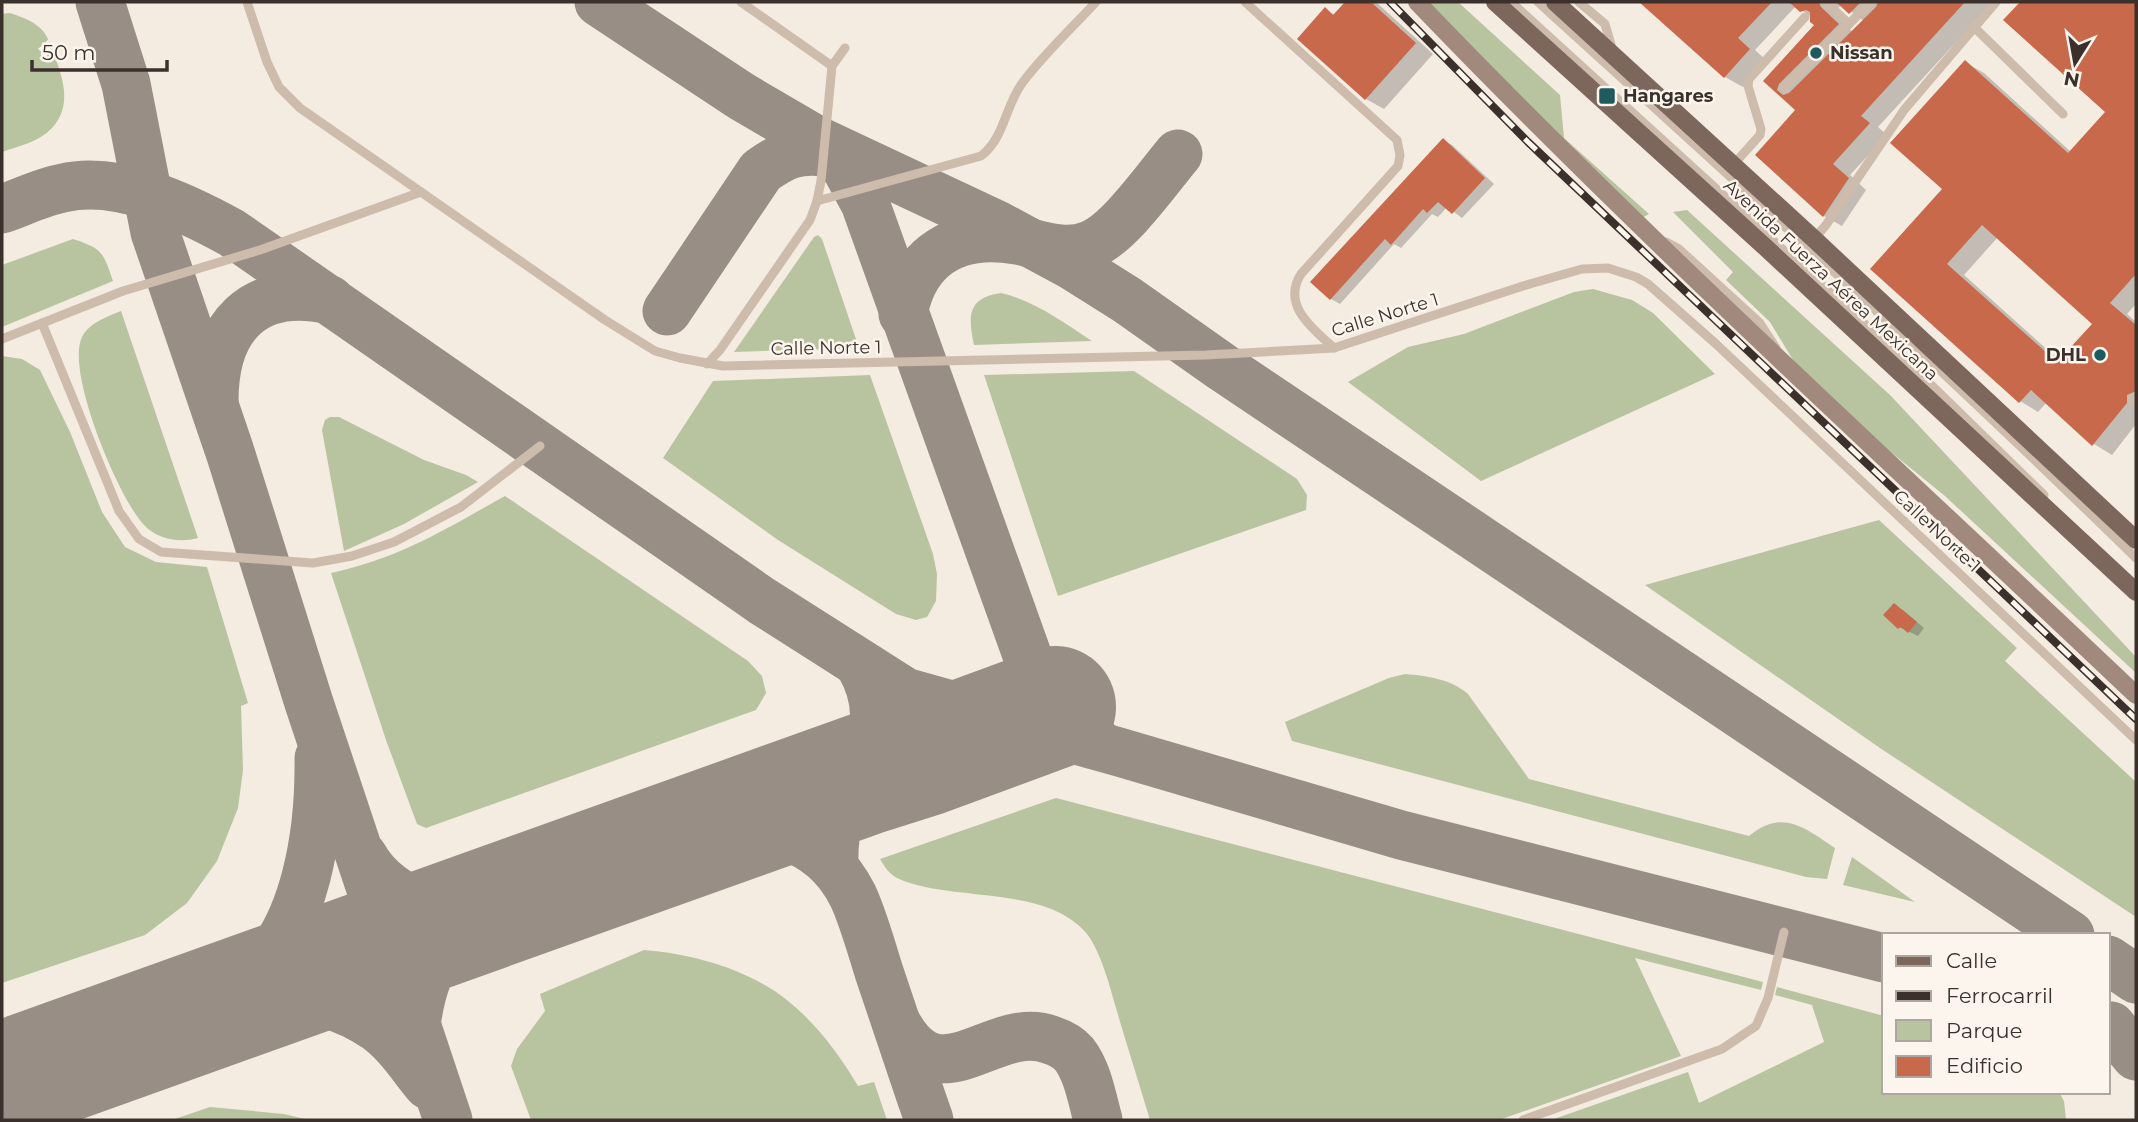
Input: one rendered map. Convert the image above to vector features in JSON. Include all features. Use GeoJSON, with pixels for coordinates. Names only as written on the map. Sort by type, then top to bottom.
{"type":"FeatureCollection","features":[{"type":"Feature","properties":{"kind":"main road","name":"Avenida Fuerza Aérea Mexicana"},"geometry":{"type":"LineString","coordinates":[[1495,2],[1764,246],[2136,592]]}},
{"type":"Feature","properties":{"kind":"main road","name":"Avenida Fuerza Aérea Mexicana"},"geometry":{"type":"LineString","coordinates":[[1555,2],[2136,540]]}},
{"type":"Feature","properties":{"kind":"main road"},"geometry":{"type":"LineString","coordinates":[[2076,536],[2136,605]]}},
{"type":"Feature","properties":{"kind":"street"},"geometry":{"type":"LineString","coordinates":[[1417,2],[1644,231],[2136,695]]}},
{"type":"Feature","properties":{"kind":"lane","name":"Calle Norte 1"},"geometry":{"type":"LineString","coordinates":[[247,2],[267,62],[279,87],[300,108],[639,341],[655,351],[707,364],[734,366],[1152,357],[1334,348],[1582,269],[1608,268],[1636,277],[1664,296],[1715,343],[2136,740]]}},
{"type":"Feature","properties":{"kind":"lane"},"geometry":{"type":"LineString","coordinates":[[741,2],[832,66]]}},
{"type":"Feature","properties":{"kind":"lane"},"geometry":{"type":"LineString","coordinates":[[817,201],[981,156],[997,139],[1022,83],[1096,2]]}},
{"type":"Feature","properties":{"kind":"lane"},"geometry":{"type":"LineString","coordinates":[[1245,2],[1392,134],[1400,149],[1398,166],[1301,274],[1295,286],[1294,299],[1298,309],[1307,322],[1334,348]]}},
{"type":"Feature","properties":{"kind":"lane"},"geometry":{"type":"LineString","coordinates":[[1511,2],[1922,376],[2136,582]]}},
{"type":"Feature","properties":{"kind":"lane"},"geometry":{"type":"LineString","coordinates":[[1538,2],[1840,276],[2027,451],[2136,558]]}},
{"type":"Feature","properties":{"kind":"lane"},"geometry":{"type":"LineString","coordinates":[[1579,2],[1605,24],[1615,57]]}},
{"type":"Feature","properties":{"kind":"lane"},"geometry":{"type":"LineString","coordinates":[[1826,2],[1849,24]]}},
{"type":"Feature","properties":{"kind":"lane"},"geometry":{"type":"LineString","coordinates":[[1784,88],[1871,2]]}},
{"type":"Feature","properties":{"kind":"lane"},"geometry":{"type":"LineString","coordinates":[[1814,239],[1904,110],[1996,2]]}},
{"type":"Feature","properties":{"kind":"lane"},"geometry":{"type":"LineString","coordinates":[[1733,165],[1760,135],[1761,129],[1748,86],[1749,79],[1805,17]]}},
{"type":"Feature","properties":{"kind":"lane"},"geometry":{"type":"LineString","coordinates":[[1974,27],[2063,114]]}},
{"type":"Feature","properties":{"kind":"lane"},"geometry":{"type":"LineString","coordinates":[[707,364],[720,350],[810,220],[817,201],[832,66],[845,48]]}},
{"type":"Feature","properties":{"kind":"lane"},"geometry":{"type":"LineString","coordinates":[[2,339],[123,291],[260,250],[421,192]]}},
{"type":"Feature","properties":{"kind":"lane"},"geometry":{"type":"LineString","coordinates":[[42,323],[119,511],[139,540],[162,552],[313,564],[352,556],[394,542],[461,507],[540,446]]}},
{"type":"Feature","properties":{"kind":"lane"},"geometry":{"type":"LineString","coordinates":[[1523,1120],[1723,1049],[1756,1026],[1768,998],[1784,932]]}},
{"type":"Feature","properties":{"kind":"green space"},"geometry":{"type":"Polygon","coordinates":[[[1420,2],[1458,2],[1560,95],[1564,138],[1649,214],[1638,220],[1420,2]]]}},
{"type":"Feature","properties":{"kind":"green space"},"geometry":{"type":"Polygon","coordinates":[[[10,13],[33,23],[45,34],[61,75],[64,103],[58,121],[46,133],[2,152],[2,14],[10,13]]]}},
{"type":"Feature","properties":{"kind":"green space"},"geometry":{"type":"Polygon","coordinates":[[[1687,210],[1890,395],[2136,657],[2136,673],[1945,496],[1850,419],[1801,373],[1770,322],[1726,280],[1733,272],[1673,212],[1687,210]]]}},
{"type":"Feature","properties":{"kind":"green space"},"geometry":{"type":"Polygon","coordinates":[[[818,235],[822,239],[859,348],[734,352],[814,237],[818,235]]]}},
{"type":"Feature","properties":{"kind":"green space"},"geometry":{"type":"Polygon","coordinates":[[[73,239],[100,253],[113,281],[2,327],[2,265],[73,239]]]}},
{"type":"Feature","properties":{"kind":"green space"},"geometry":{"type":"Polygon","coordinates":[[[1593,289],[1632,300],[1653,313],[1715,374],[1481,481],[1348,382],[1408,347],[1464,334],[1574,292],[1593,289]]]}},
{"type":"Feature","properties":{"kind":"green space"},"geometry":{"type":"Polygon","coordinates":[[[1001,293],[1037,307],[1092,341],[974,345],[971,317],[976,304],[990,295],[1001,293]]]}},
{"type":"Feature","properties":{"kind":"green space"},"geometry":{"type":"Polygon","coordinates":[[[121,311],[198,538],[170,539],[156,534],[144,525],[121,489],[97,434],[81,377],[79,354],[82,337],[99,321],[121,311]]]}},
{"type":"Feature","properties":{"kind":"green space"},"geometry":{"type":"Polygon","coordinates":[[[2,356],[22,359],[40,370],[70,432],[102,512],[125,547],[156,562],[207,567],[248,703],[241,706],[243,770],[238,808],[217,861],[187,903],[145,935],[2,983],[2,356]]]}},
{"type":"Feature","properties":{"kind":"green space"},"geometry":{"type":"Polygon","coordinates":[[[1134,371],[1297,479],[1307,495],[1306,510],[1058,596],[984,375],[1134,371]]]}},
{"type":"Feature","properties":{"kind":"green space"},"geometry":{"type":"Polygon","coordinates":[[[870,375],[933,554],[937,574],[936,601],[927,617],[916,620],[896,614],[778,540],[663,458],[713,381],[870,375]]]}},
{"type":"Feature","properties":{"kind":"green space"},"geometry":{"type":"Polygon","coordinates":[[[339,417],[424,460],[478,482],[404,524],[344,551],[322,430],[325,420],[339,417]]]}},
{"type":"Feature","properties":{"kind":"green space"},"geometry":{"type":"Polygon","coordinates":[[[505,496],[748,661],[762,676],[766,693],[756,710],[426,828],[417,824],[331,573],[400,551],[505,496]]]}},
{"type":"Feature","properties":{"kind":"green space"},"geometry":{"type":"Polygon","coordinates":[[[1879,520],[2017,648],[2005,661],[2136,782],[2136,917],[1880,748],[1645,585],[1879,520]]]}},
{"type":"Feature","properties":{"kind":"green space"},"geometry":{"type":"Polygon","coordinates":[[[1405,674],[1446,682],[1468,694],[1529,779],[1749,836],[1772,823],[1793,824],[1835,848],[1827,879],[1806,877],[1292,741],[1285,722],[1389,678],[1405,674]]]}},
{"type":"Feature","properties":{"kind":"green space"},"geometry":{"type":"Polygon","coordinates":[[[1056,798],[1763,982],[1761,990],[1635,958],[1681,1056],[1499,1120],[1150,1120],[1104,970],[1097,950],[1087,934],[1069,918],[1048,908],[1023,901],[919,886],[897,878],[880,859],[1056,798]]]}},
{"type":"Feature","properties":{"kind":"green space"},"geometry":{"type":"Polygon","coordinates":[[[1852,857],[1915,902],[1843,885],[1852,857]]]}},
{"type":"Feature","properties":{"kind":"green space"},"geometry":{"type":"Polygon","coordinates":[[[644,950],[720,965],[778,993],[817,1029],[858,1086],[874,1082],[887,1120],[531,1120],[511,1066],[517,1049],[545,1011],[540,994],[644,950]]]}},
{"type":"Feature","properties":{"kind":"green space"},"geometry":{"type":"Polygon","coordinates":[[[1777,987],[1882,1015],[1882,1094],[2060,1094],[2064,1101],[2066,1120],[1551,1120],[1688,1072],[1699,1103],[1824,1042],[1812,1005],[1775,995],[1777,987]]]}},
{"type":"Feature","properties":{"kind":"green space"},"geometry":{"type":"Polygon","coordinates":[[[210,1107],[284,1114],[309,1120],[172,1120],[210,1107]]]}},
{"type":"Feature","properties":{"kind":"building"},"geometry":{"type":"Polygon","coordinates":[[[1345,2],[1371,2],[1416,43],[1365,100],[1297,39],[1325,7],[1333,15],[1345,2]]]}},
{"type":"Feature","properties":{"kind":"building"},"geometry":{"type":"Polygon","coordinates":[[[1639,2],[1772,2],[1738,38],[1750,49],[1724,78],[1639,2]]]}},
{"type":"Feature","properties":{"kind":"building"},"geometry":{"type":"Polygon","coordinates":[[[1789,2],[1819,2],[1839,24],[1779,84],[1777,90],[1783,95],[1789,93],[1878,2],[1965,2],[1861,116],[1870,123],[1833,164],[1849,178],[1823,217],[1755,155],[1795,110],[1763,81],[1814,25],[1810,22],[1810,12],[1800,12],[1789,2]]]}},
{"type":"Feature","properties":{"kind":"building"},"geometry":{"type":"Polygon","coordinates":[[[1836,2],[1861,2],[1849,14],[1836,2]]]}},
{"type":"Feature","properties":{"kind":"building"},"geometry":{"type":"Polygon","coordinates":[[[2020,2],[2136,2],[2136,274],[2110,303],[2136,325],[2136,391],[2127,395],[2127,403],[2092,446],[2031,390],[2019,403],[1870,269],[1942,189],[1890,143],[1965,60],[2068,153],[2105,112],[2003,20],[2020,2]],[[1982,225],[1947,264],[2057,362],[2092,324],[1982,225]]]}},
{"type":"Feature","properties":{"kind":"building"},"geometry":{"type":"Polygon","coordinates":[[[1443,138],[1485,178],[1452,214],[1438,202],[1427,213],[1423,209],[1391,245],[1385,239],[1330,300],[1310,282],[1443,138]]]}},
{"type":"Feature","properties":{"kind":"building"},"geometry":{"type":"Polygon","coordinates":[[[1894,603],[1917,622],[1908,633],[1901,627],[1898,629],[1883,615],[1894,603]]]}},
{"type":"Feature","properties":{"kind":"taxiway"},"geometry":{"type":"LineString","coordinates":[[100,2],[126,84],[155,232],[230,452],[309,703],[448,1120]]}},
{"type":"Feature","properties":{"kind":"taxiway"},"geometry":{"type":"LineString","coordinates":[[599,2],[741,96],[816,140],[999,226],[1073,266],[1127,300],[1222,367],[2067,933]]}},
{"type":"Feature","properties":{"kind":"taxiway"},"geometry":{"type":"LineString","coordinates":[[825,148],[846,168],[865,203],[1031,666],[1043,689],[1058,708],[1075,726],[1096,741]]}},
{"type":"Feature","properties":{"kind":"taxiway"},"geometry":{"type":"LineString","coordinates":[[667,311],[761,171],[791,154],[824,152]]}},
{"type":"Feature","properties":{"kind":"taxiway"},"geometry":{"type":"LineString","coordinates":[[903,314],[917,276],[928,262],[942,251],[958,243],[996,238],[1062,249],[1090,245],[1113,230],[1125,218],[1178,154]]}},
{"type":"Feature","properties":{"kind":"taxiway"},"geometry":{"type":"LineString","coordinates":[[2,209],[63,188],[106,186],[150,196],[214,223],[762,601],[905,692],[1401,835],[1882,957]]}},
{"type":"Feature","properties":{"kind":"taxiway"},"geometry":{"type":"LineString","coordinates":[[214,401],[221,352],[230,332],[243,316],[259,305],[279,298],[303,296],[330,300]]}},
{"type":"Feature","properties":{"kind":"taxiway"},"geometry":{"type":"LineString","coordinates":[[811,794],[848,770],[859,759],[872,734],[874,706],[867,678],[860,665]]}},
{"type":"Feature","properties":{"kind":"taxiway"},"geometry":{"type":"LineString","coordinates":[[834,867],[835,835],[840,815],[849,796],[864,780],[960,745],[995,738],[1029,737]]}},
{"type":"Feature","properties":{"kind":"taxiway"},"geometry":{"type":"LineString","coordinates":[[161,1026],[240,985],[269,957],[285,933],[297,905],[313,846],[319,758]]}},
{"type":"Feature","properties":{"kind":"taxiway"},"geometry":{"type":"LineString","coordinates":[[692,836],[740,831],[785,836],[823,857],[839,874],[861,914],[929,1120]]}},
{"type":"Feature","properties":{"kind":"taxiway"},"geometry":{"type":"LineString","coordinates":[[363,856],[372,869],[395,890],[408,898],[438,908],[477,909],[533,894]]}},
{"type":"Feature","properties":{"kind":"taxiway"},"geometry":{"type":"LineString","coordinates":[[416,1025],[425,983],[441,953],[466,929],[504,908]]}},
{"type":"Feature","properties":{"kind":"taxiway"},"geometry":{"type":"LineString","coordinates":[[2110,961],[2136,979]]}},
{"type":"Feature","properties":{"kind":"taxiway"},"geometry":{"type":"LineString","coordinates":[[216,1009],[251,998],[277,995],[307,999],[338,1008],[365,1020],[385,1034],[428,1085]]}},
{"type":"Feature","properties":{"kind":"taxiway"},"geometry":{"type":"LineString","coordinates":[[897,1024],[914,1047],[931,1057],[950,1058],[969,1054],[1009,1039],[1030,1036],[1061,1044],[1074,1054],[1083,1069],[1098,1120]]}},
{"type":"Feature","properties":{"kind":"taxiway"},"geometry":{"type":"LineString","coordinates":[[2111,1026],[2136,1056]]}},
{"type":"Feature","properties":{"kind":"runway"},"geometry":{"type":"LineString","coordinates":[[2,1083],[1055,707]]}},
{"type":"Feature","properties":{"kind":"railway"},"geometry":{"type":"LineString","coordinates":[[1390,2],[1528,142],[2136,719]]}},
{"type":"Feature","properties":{"kind":"place","name":"Nissan"},"geometry":{"type":"Point","coordinates":[1816,53]}},
{"type":"Feature","properties":{"kind":"place","name":"Hangares"},"geometry":{"type":"Point","coordinates":[1607,96]}},
{"type":"Feature","properties":{"kind":"place","name":"DHL"},"geometry":{"type":"Point","coordinates":[2100,355]}}]}
